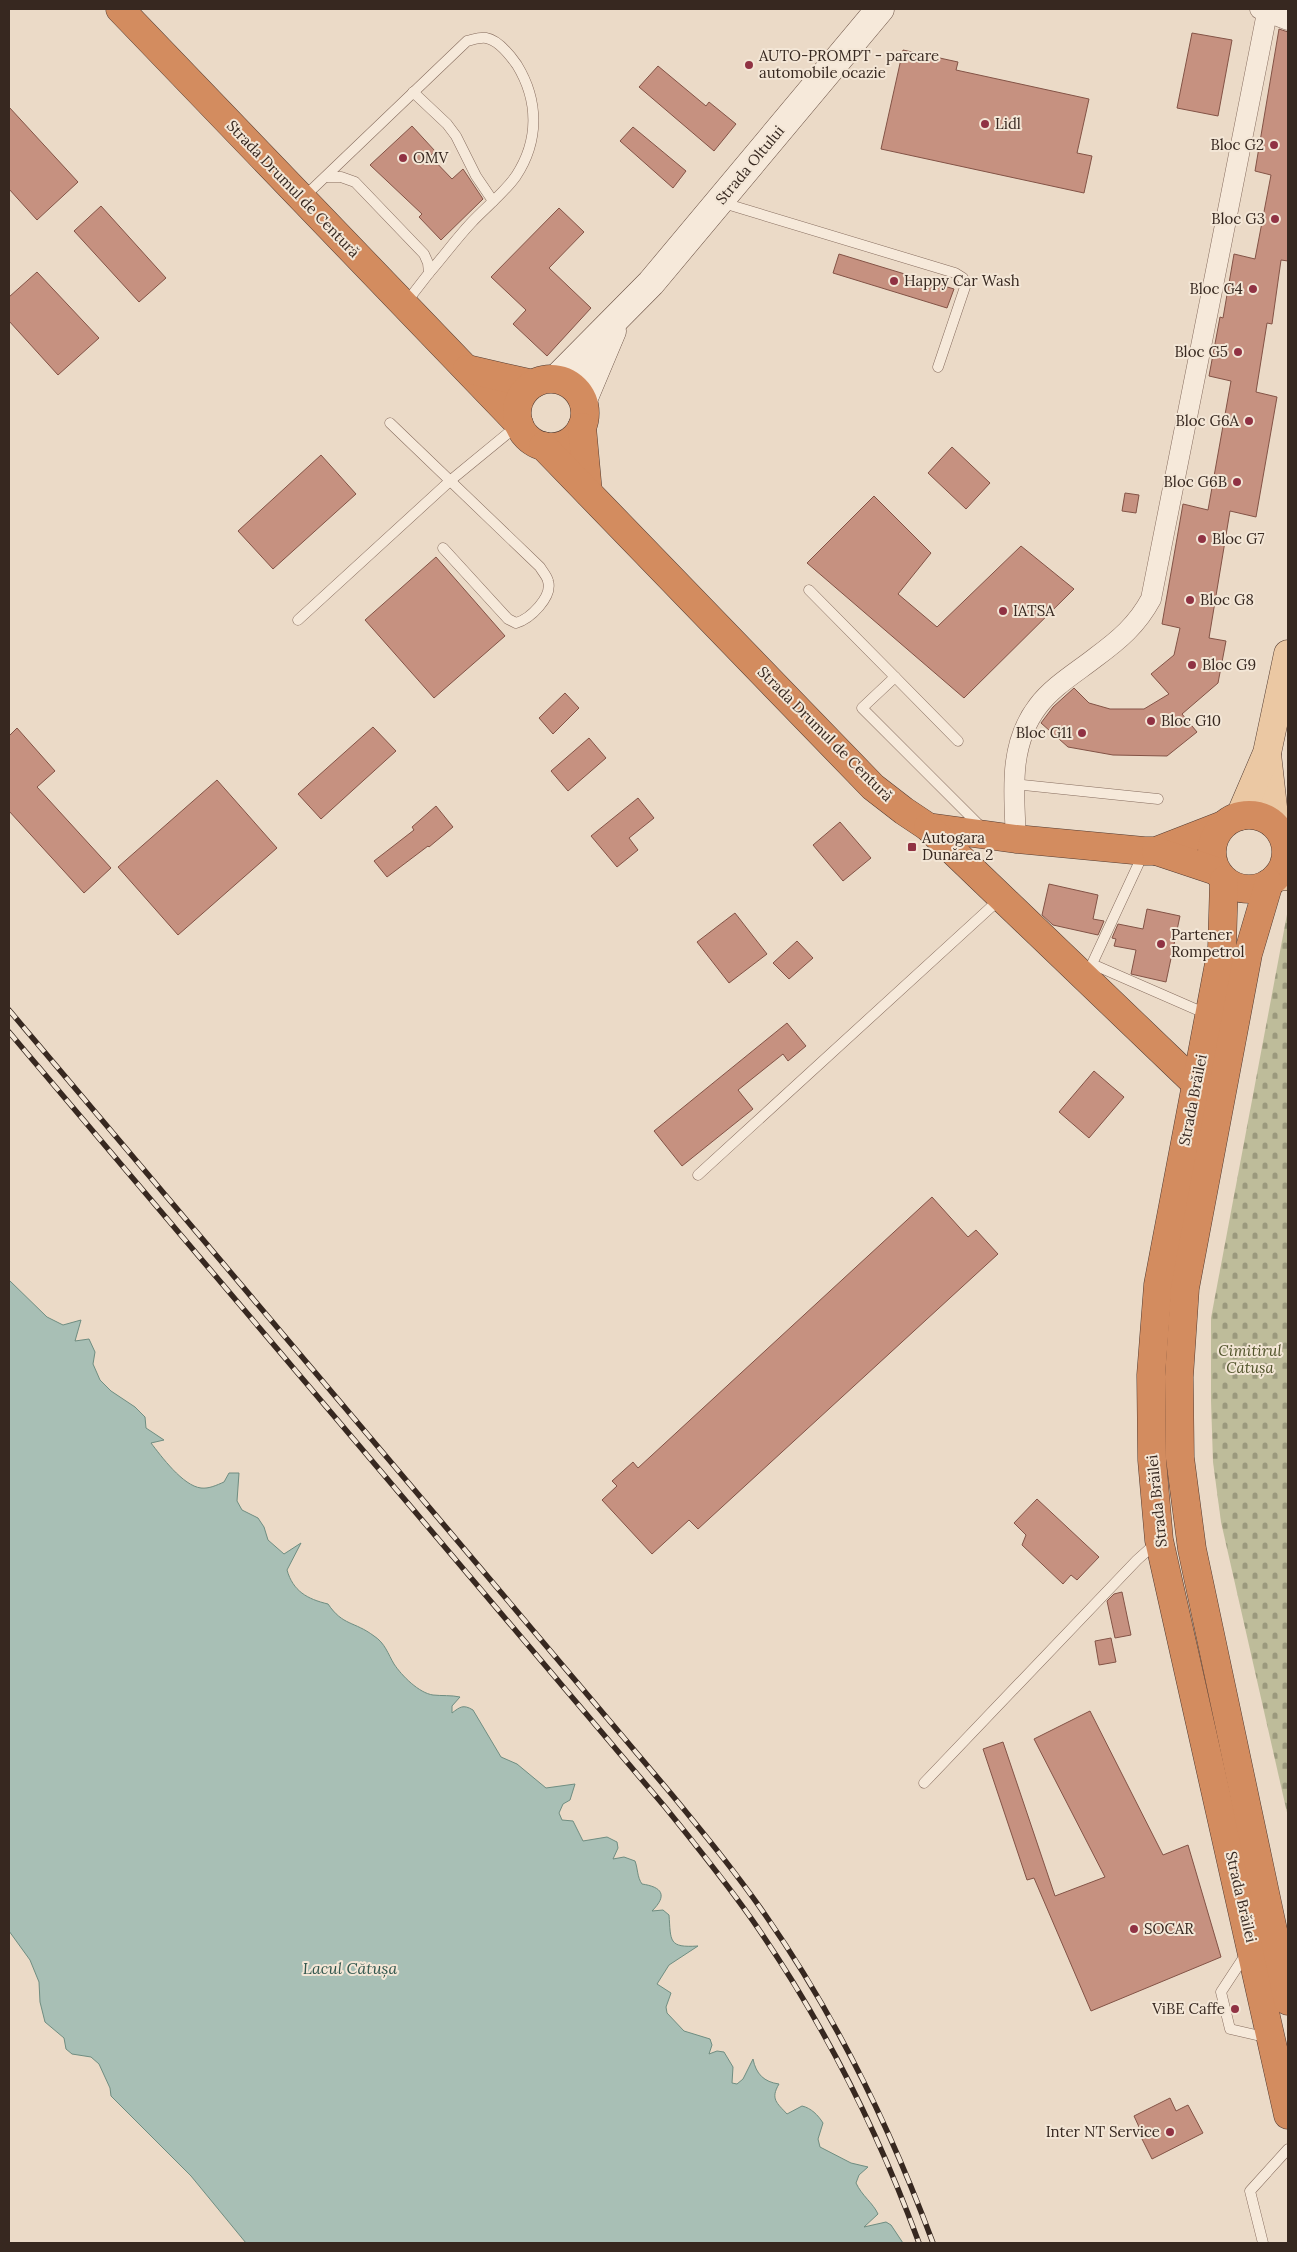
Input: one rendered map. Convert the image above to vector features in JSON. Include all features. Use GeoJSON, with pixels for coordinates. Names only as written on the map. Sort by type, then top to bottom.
{"type":"FeatureCollection","features":[{"type":"Feature","properties":{"kind":"highway","name":"Strada Drumul de Centură"},"geometry":{"type":"LineString","coordinates":[[120,9],[467,369],[519,424],[531,440],[543,446],[873,787],[904,811],[928,826],[1003,837],[1150,851],[1220,876]]}},
{"type":"Feature","properties":{"kind":"highway"},"geometry":{"type":"LineString","coordinates":[[467,369],[572,386],[583,400],[585,413],[582,427],[588,492]]}},
{"type":"Feature","properties":{"kind":"highway"},"geometry":{"type":"LineString","coordinates":[[519,424],[519,402],[544,382]]}},
{"type":"Feature","properties":{"kind":"highway"},"geometry":{"type":"LineString","coordinates":[[543,446],[551,447],[566,443],[578,434],[582,427]]}},
{"type":"Feature","properties":{"kind":"highway"},"geometry":{"type":"LineString","coordinates":[[1231,820],[1252,814],[1265,818],[1281,831]]}},
{"type":"Feature","properties":{"kind":"highway","name":"Strada Drumul de Centură"},"geometry":{"type":"LineString","coordinates":[[1150,851],[1231,820]]}},
{"type":"Feature","properties":{"kind":"highway","name":"Strada Brăilei"},"geometry":{"type":"LineString","coordinates":[[1231,820],[1214,839],[1212,855],[1220,876],[1222,948],[1158,1285],[1151,1384],[1152,1460],[1159,1540],[1288,2115]]}},
{"type":"Feature","properties":{"kind":"highway"},"geometry":{"type":"LineString","coordinates":[[928,826],[1002,897],[1086,968],[1196,1084]]}},
{"type":"Feature","properties":{"kind":"highway","name":"Strada Brăilei"},"geometry":{"type":"LineString","coordinates":[[1281,831],[1285,842],[1286,854],[1248,954],[1185,1288],[1179,1376],[1180,1458],[1192,1548],[1288,2001]]}},
{"type":"Feature","properties":{"kind":"highway"},"geometry":{"type":"LineString","coordinates":[[1220,876],[1234,886],[1246,889],[1258,888],[1278,879]]}},
{"type":"Feature","properties":{"kind":"main road","name":"Strada Brăilei"},"geometry":{"type":"LineString","coordinates":[[1231,820],[1267,752],[1288,654]]}},
{"type":"Feature","properties":{"kind":"main road","name":"Strada Brăilei"},"geometry":{"type":"LineString","coordinates":[[1267,752],[1281,831]]}},
{"type":"Feature","properties":{"kind":"street","name":"Strada Oltului"},"geometry":{"type":"LineString","coordinates":[[544,382],[618,318],[651,283],[880,9]]}},
{"type":"Feature","properties":{"kind":"street"},"geometry":{"type":"LineString","coordinates":[[1003,837],[1016,756],[1026,724],[1038,705],[1052,691],[1133,627],[1151,600],[1264,11],[1288,20]]}},
{"type":"Feature","properties":{"kind":"street","name":"Strada Oltului"},"geometry":{"type":"LineString","coordinates":[[583,400],[618,318]]}},
{"type":"Feature","properties":{"kind":"lane"},"geometry":{"type":"LineString","coordinates":[[302,198],[467,40],[486,38],[501,46],[516,64],[527,84],[533,106],[533,133],[529,153],[515,178],[493,200],[429,273],[405,304]]}},
{"type":"Feature","properties":{"kind":"lane"},"geometry":{"type":"LineString","coordinates":[[413,92],[447,124],[476,176],[493,200]]}},
{"type":"Feature","properties":{"kind":"lane"},"geometry":{"type":"LineString","coordinates":[[326,177],[341,177],[355,182],[424,254],[428,263],[429,273]]}},
{"type":"Feature","properties":{"kind":"lane"},"geometry":{"type":"LineString","coordinates":[[719,202],[955,273],[963,278],[965,287],[938,367]]}},
{"type":"Feature","properties":{"kind":"lane"},"geometry":{"type":"LineString","coordinates":[[390,423],[540,567],[549,582],[547,596],[524,621],[516,623],[508,619],[443,548]]}},
{"type":"Feature","properties":{"kind":"lane"},"geometry":{"type":"LineString","coordinates":[[298,620],[451,480],[519,424]]}},
{"type":"Feature","properties":{"kind":"lane"},"geometry":{"type":"LineString","coordinates":[[809,590],[958,741]]}},
{"type":"Feature","properties":{"kind":"lane"},"geometry":{"type":"LineString","coordinates":[[895,677],[862,708],[1003,837]]}},
{"type":"Feature","properties":{"kind":"lane"},"geometry":{"type":"LineString","coordinates":[[1013,784],[1158,800]]}},
{"type":"Feature","properties":{"kind":"lane"},"geometry":{"type":"LineString","coordinates":[[1150,851],[1086,968],[1210,1016]]}},
{"type":"Feature","properties":{"kind":"lane"},"geometry":{"type":"LineString","coordinates":[[698,1175],[1002,897]]}},
{"type":"Feature","properties":{"kind":"lane"},"geometry":{"type":"LineString","coordinates":[[924,1783],[1137,1560],[1159,1540]]}},
{"type":"Feature","properties":{"kind":"lane"},"geometry":{"type":"LineString","coordinates":[[1242,1960],[1221,1992],[1230,2029],[1272,2039]]}},
{"type":"Feature","properties":{"kind":"lane"},"geometry":{"type":"LineString","coordinates":[[1263,2243],[1250,2191],[1288,2148]]}},
{"type":"Feature","properties":{"kind":"green space","name":"Cimitirul Cătușa"},"geometry":{"type":"Polygon","coordinates":[[[1288,909],[1288,1817],[1221,1522],[1213,1462],[1211,1318],[1288,909]]]}},
{"type":"Feature","properties":{"kind":"water","name":"Lacul Cătușa"},"geometry":{"type":"Polygon","coordinates":[[[9,1280],[47,1317],[63,1325],[81,1320],[75,1341],[89,1339],[95,1352],[93,1364],[100,1380],[111,1391],[135,1407],[145,1417],[146,1428],[164,1440],[151,1443],[166,1462],[187,1482],[204,1488],[224,1482],[229,1473],[239,1473],[237,1501],[242,1510],[258,1518],[264,1527],[268,1540],[284,1554],[301,1543],[287,1570],[297,1589],[307,1597],[328,1604],[344,1620],[367,1631],[378,1639],[384,1645],[397,1669],[406,1679],[422,1691],[433,1695],[460,1697],[452,1706],[452,1713],[462,1707],[473,1710],[501,1757],[517,1764],[546,1788],[575,1784],[570,1800],[563,1804],[559,1813],[562,1820],[573,1821],[583,1841],[607,1837],[617,1842],[618,1848],[613,1859],[624,1857],[635,1861],[642,1884],[654,1887],[660,1893],[660,1900],[652,1911],[663,1910],[669,1915],[673,1941],[681,1946],[698,1946],[669,1965],[657,1984],[671,1993],[666,2007],[667,2013],[684,2031],[710,2039],[712,2045],[709,2054],[717,2051],[724,2052],[733,2067],[732,2083],[737,2084],[743,2079],[753,2059],[756,2069],[761,2076],[779,2084],[775,2097],[778,2104],[787,2114],[802,2106],[817,2115],[823,2123],[818,2139],[820,2147],[851,2163],[868,2167],[859,2175],[856,2183],[878,2214],[864,2227],[886,2222],[891,2225],[903,2243],[246,2243],[191,2176],[111,2096],[110,2088],[99,2064],[91,2057],[72,2054],[66,2049],[64,2038],[45,2022],[40,2002],[39,1982],[30,1960],[9,1931],[9,1280]]]}},
{"type":"Feature","properties":{"kind":"building"},"geometry":{"type":"Polygon","coordinates":[[[1279,29],[1288,32],[1288,261],[1281,260],[1272,324],[1267,323],[1256,392],[1277,397],[1256,517],[1230,511],[1209,638],[1226,641],[1218,683],[1182,714],[1197,732],[1167,756],[1113,755],[1068,747],[1041,723],[1053,707],[1074,688],[1089,703],[1110,709],[1144,709],[1169,694],[1151,674],[1174,655],[1180,628],[1162,624],[1183,504],[1208,510],[1231,381],[1209,376],[1220,317],[1223,318],[1234,254],[1255,259],[1271,175],[1255,171],[1279,29]]]}},
{"type":"Feature","properties":{"kind":"building"},"geometry":{"type":"Polygon","coordinates":[[[1192,33],[1232,40],[1218,116],[1177,108],[1192,33]]]}},
{"type":"Feature","properties":{"kind":"building","name":"Lidl"},"geometry":{"type":"Polygon","coordinates":[[[903,50],[958,62],[956,70],[1089,99],[1077,153],[1092,156],[1084,193],[881,149],[903,50]]]}},
{"type":"Feature","properties":{"kind":"building"},"geometry":{"type":"Polygon","coordinates":[[[658,66],[706,106],[709,102],[736,124],[714,151],[639,87],[658,66]]]}},
{"type":"Feature","properties":{"kind":"building"},"geometry":{"type":"Polygon","coordinates":[[[9,107],[78,182],[37,220],[9,189],[9,107]]]}},
{"type":"Feature","properties":{"kind":"building"},"geometry":{"type":"Polygon","coordinates":[[[412,126],[435,151],[430,156],[452,179],[463,169],[483,199],[441,240],[419,217],[422,214],[370,165],[412,126]]]}},
{"type":"Feature","properties":{"kind":"building"},"geometry":{"type":"Polygon","coordinates":[[[633,127],[686,171],[673,188],[620,141],[633,127]]]}},
{"type":"Feature","properties":{"kind":"building"},"geometry":{"type":"Polygon","coordinates":[[[101,206],[166,278],[139,302],[74,231],[101,206]]]}},
{"type":"Feature","properties":{"kind":"building"},"geometry":{"type":"Polygon","coordinates":[[[559,208],[584,232],[549,268],[591,308],[547,356],[513,324],[526,310],[491,277],[559,208]]]}},
{"type":"Feature","properties":{"kind":"building","name":"Happy Car Wash"},"geometry":{"type":"Polygon","coordinates":[[[839,254],[954,289],[947,308],[833,273],[839,254]]]}},
{"type":"Feature","properties":{"kind":"building"},"geometry":{"type":"Polygon","coordinates":[[[37,272],[99,338],[58,375],[9,321],[9,297],[37,272]]]}},
{"type":"Feature","properties":{"kind":"building"},"geometry":{"type":"Polygon","coordinates":[[[952,447],[990,483],[966,509],[928,473],[952,447]]]}},
{"type":"Feature","properties":{"kind":"building"},"geometry":{"type":"Polygon","coordinates":[[[321,455],[356,494],[273,569],[238,531],[321,455]]]}},
{"type":"Feature","properties":{"kind":"building"},"geometry":{"type":"Polygon","coordinates":[[[1125,493],[1139,495],[1136,513],[1122,511],[1125,493]]]}},
{"type":"Feature","properties":{"kind":"building","name":"IATSA"},"geometry":{"type":"Polygon","coordinates":[[[874,496],[931,553],[898,594],[937,627],[1021,546],[1074,589],[964,698],[807,563],[874,496]]]}},
{"type":"Feature","properties":{"kind":"building"},"geometry":{"type":"Polygon","coordinates":[[[436,557],[505,636],[434,698],[365,620],[436,557]]]}},
{"type":"Feature","properties":{"kind":"building"},"geometry":{"type":"Polygon","coordinates":[[[565,693],[579,708],[553,734],[539,718],[565,693]]]}},
{"type":"Feature","properties":{"kind":"building"},"geometry":{"type":"Polygon","coordinates":[[[373,727],[396,751],[321,819],[298,794],[373,727]]]}},
{"type":"Feature","properties":{"kind":"building"},"geometry":{"type":"Polygon","coordinates":[[[17,728],[55,771],[37,787],[111,868],[84,893],[9,811],[9,736],[17,728]]]}},
{"type":"Feature","properties":{"kind":"building"},"geometry":{"type":"Polygon","coordinates":[[[589,738],[606,758],[568,791],[551,771],[589,738]]]}},
{"type":"Feature","properties":{"kind":"building"},"geometry":{"type":"Polygon","coordinates":[[[217,780],[277,848],[178,935],[118,867],[217,780]]]}},
{"type":"Feature","properties":{"kind":"building"},"geometry":{"type":"Polygon","coordinates":[[[638,798],[654,818],[629,838],[638,850],[617,867],[591,836],[638,798]]]}},
{"type":"Feature","properties":{"kind":"building"},"geometry":{"type":"Polygon","coordinates":[[[436,806],[453,827],[387,877],[374,861],[414,830],[412,827],[436,806]]]}},
{"type":"Feature","properties":{"kind":"building"},"geometry":{"type":"Polygon","coordinates":[[[840,822],[871,858],[843,881],[813,845],[840,822]]]}},
{"type":"Feature","properties":{"kind":"building"},"geometry":{"type":"Polygon","coordinates":[[[1049,884],[1098,895],[1093,919],[1104,921],[1098,935],[1053,925],[1042,915],[1049,884]]]}},
{"type":"Feature","properties":{"kind":"building"},"geometry":{"type":"Polygon","coordinates":[[[1147,909],[1180,916],[1166,982],[1131,974],[1136,950],[1114,946],[1116,939],[1112,938],[1118,924],[1143,929],[1147,909]]]}},
{"type":"Feature","properties":{"kind":"building"},"geometry":{"type":"Polygon","coordinates":[[[735,913],[767,954],[729,983],[697,942],[735,913]]]}},
{"type":"Feature","properties":{"kind":"building"},"geometry":{"type":"Polygon","coordinates":[[[797,941],[813,958],[789,979],[773,963],[797,941]]]}},
{"type":"Feature","properties":{"kind":"building"},"geometry":{"type":"Polygon","coordinates":[[[787,1023],[806,1046],[788,1061],[783,1054],[738,1090],[753,1109],[682,1166],[654,1131],[787,1023]]]}},
{"type":"Feature","properties":{"kind":"building"},"geometry":{"type":"Polygon","coordinates":[[[1094,1071],[1124,1097],[1089,1138],[1059,1112],[1094,1071]]]}},
{"type":"Feature","properties":{"kind":"building"},"geometry":{"type":"Polygon","coordinates":[[[932,1197],[968,1237],[976,1230],[998,1254],[698,1529],[689,1520],[652,1554],[602,1500],[617,1486],[612,1481],[633,1462],[638,1468],[932,1197]]]}},
{"type":"Feature","properties":{"kind":"building"},"geometry":{"type":"Polygon","coordinates":[[[1037,1499],[1099,1557],[1077,1580],[1071,1575],[1063,1584],[1022,1545],[1026,1535],[1014,1523],[1037,1499]]]}},
{"type":"Feature","properties":{"kind":"building"},"geometry":{"type":"Polygon","coordinates":[[[1122,1592],[1131,1635],[1115,1638],[1107,1601],[1114,1594],[1122,1592]]]}},
{"type":"Feature","properties":{"kind":"building"},"geometry":{"type":"Polygon","coordinates":[[[1111,1638],[1116,1662],[1099,1665],[1095,1641],[1111,1638]]]}},
{"type":"Feature","properties":{"kind":"building"},"geometry":{"type":"Polygon","coordinates":[[[1090,1711],[1163,1855],[1188,1845],[1221,1957],[1091,2011],[1034,1878],[1027,1880],[983,1749],[1003,1742],[1055,1896],[1105,1877],[1034,1739],[1090,1711]]]}},
{"type":"Feature","properties":{"kind":"building","name":"Inter NT Service"},"geometry":{"type":"Polygon","coordinates":[[[1170,2098],[1176,2111],[1188,2105],[1203,2133],[1152,2159],[1138,2131],[1140,2129],[1134,2116],[1170,2098]]]}},
{"type":"Feature","properties":{"kind":"railway"},"geometry":{"type":"LineString","coordinates":[[9,1010],[673,1796],[744,1885],[792,1955],[839,2034],[899,2157],[933,2243]]}},
{"type":"Feature","properties":{"kind":"railway"},"geometry":{"type":"LineString","coordinates":[[9,1032],[665,1807],[732,1892],[778,1958],[825,2036],[885,2159],[919,2243]]}},
{"type":"Feature","properties":{"kind":"place","name":"AUTO-PROMPT - parcare automobile ocazie"},"geometry":{"type":"Point","coordinates":[749,65]}},
{"type":"Feature","properties":{"kind":"place","name":"Lidl"},"geometry":{"type":"Point","coordinates":[985,124]}},
{"type":"Feature","properties":{"kind":"place","name":"Bloc G2"},"geometry":{"type":"Point","coordinates":[1274,145]}},
{"type":"Feature","properties":{"kind":"place","name":"OMV"},"geometry":{"type":"Point","coordinates":[403,158]}},
{"type":"Feature","properties":{"kind":"place","name":"Bloc G3"},"geometry":{"type":"Point","coordinates":[1275,219]}},
{"type":"Feature","properties":{"kind":"place","name":"Happy Car Wash"},"geometry":{"type":"Point","coordinates":[894,281]}},
{"type":"Feature","properties":{"kind":"place","name":"Bloc G4"},"geometry":{"type":"Point","coordinates":[1253,289]}},
{"type":"Feature","properties":{"kind":"place","name":"Bloc G5"},"geometry":{"type":"Point","coordinates":[1238,352]}},
{"type":"Feature","properties":{"kind":"place","name":"Bloc G6A"},"geometry":{"type":"Point","coordinates":[1249,421]}},
{"type":"Feature","properties":{"kind":"place","name":"Bloc G6B"},"geometry":{"type":"Point","coordinates":[1237,482]}},
{"type":"Feature","properties":{"kind":"place","name":"Bloc G7"},"geometry":{"type":"Point","coordinates":[1202,539]}},
{"type":"Feature","properties":{"kind":"place","name":"Bloc G8"},"geometry":{"type":"Point","coordinates":[1190,600]}},
{"type":"Feature","properties":{"kind":"place","name":"IATSA"},"geometry":{"type":"Point","coordinates":[1003,611]}},
{"type":"Feature","properties":{"kind":"place","name":"Bloc G9"},"geometry":{"type":"Point","coordinates":[1192,665]}},
{"type":"Feature","properties":{"kind":"place","name":"Bloc G10"},"geometry":{"type":"Point","coordinates":[1151,721]}},
{"type":"Feature","properties":{"kind":"place","name":"Bloc G11"},"geometry":{"type":"Point","coordinates":[1082,733]}},
{"type":"Feature","properties":{"kind":"place","name":"Autogara Dunărea 2"},"geometry":{"type":"Point","coordinates":[912,847]}},
{"type":"Feature","properties":{"kind":"place","name":"Partener Rompetrol"},"geometry":{"type":"Point","coordinates":[1161,944]}},
{"type":"Feature","properties":{"kind":"place","name":"SOCAR"},"geometry":{"type":"Point","coordinates":[1134,1929]}},
{"type":"Feature","properties":{"kind":"place","name":"ViBE Caffe"},"geometry":{"type":"Point","coordinates":[1235,2009]}},
{"type":"Feature","properties":{"kind":"place","name":"Inter NT Service"},"geometry":{"type":"Point","coordinates":[1170,2132]}}]}
